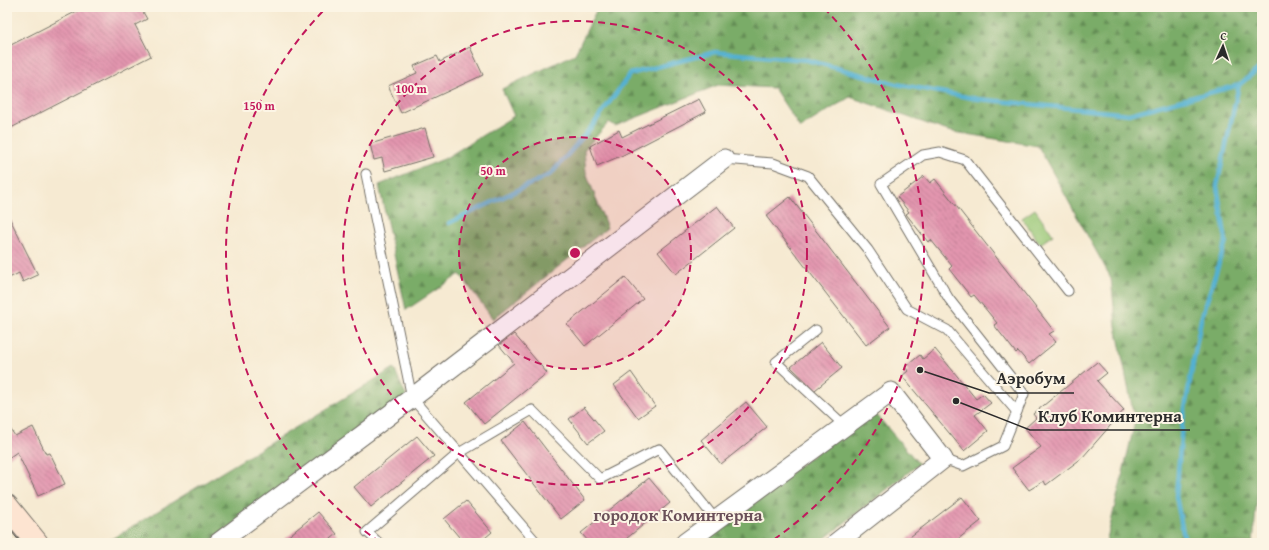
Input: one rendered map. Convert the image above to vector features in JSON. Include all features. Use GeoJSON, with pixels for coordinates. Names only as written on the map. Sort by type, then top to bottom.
{"type":"FeatureCollection","features":[{"type":"Feature","properties":{"kind":"main road"},"geometry":{"type":"LineString","coordinates":[[7,506],[36,543]]}},
{"type":"Feature","properties":{"kind":"street"},"geometry":{"type":"LineString","coordinates":[[218,543],[412,398],[724,159]]}},
{"type":"Feature","properties":{"kind":"street"},"geometry":{"type":"LineString","coordinates":[[685,543],[891,392],[943,459],[836,543]]}},
{"type":"Feature","properties":{"kind":"lane"},"geometry":{"type":"LineString","coordinates":[[943,459],[963,466],[1003,446],[1024,394],[949,299],[882,184],[923,155],[940,152],[965,160],[1068,291]]}},
{"type":"Feature","properties":{"kind":"lane"},"geometry":{"type":"LineString","coordinates":[[724,159],[773,163],[808,176],[868,250],[907,309],[947,330],[1017,412]]}},
{"type":"Feature","properties":{"kind":"lane"},"geometry":{"type":"LineString","coordinates":[[366,174],[412,398],[534,542]]}},
{"type":"Feature","properties":{"kind":"lane"},"geometry":{"type":"LineString","coordinates":[[816,330],[776,362],[844,426]]}},
{"type":"Feature","properties":{"kind":"lane"},"geometry":{"type":"LineString","coordinates":[[379,543],[368,532],[459,453],[532,410],[600,479],[659,449],[716,520]]}},
{"type":"Feature","properties":{"kind":"green space"},"geometry":{"type":"Polygon","coordinates":[[[598,7],[1262,7],[1262,441],[1253,543],[1106,543],[1135,422],[1116,326],[1111,278],[1038,146],[948,131],[850,97],[800,128],[774,88],[718,85],[615,126],[609,122],[584,150],[586,172],[607,228],[493,319],[460,274],[406,310],[379,185],[444,159],[514,116],[502,89],[575,54],[598,7]]]}},
{"type":"Feature","properties":{"kind":"green space"},"geometry":{"type":"Polygon","coordinates":[[[1035,209],[1053,235],[1040,244],[1022,218],[1035,209]]]}},
{"type":"Feature","properties":{"kind":"green space"},"geometry":{"type":"Polygon","coordinates":[[[394,368],[407,398],[208,543],[105,543],[394,368]]]}},
{"type":"Feature","properties":{"kind":"green space"},"geometry":{"type":"Polygon","coordinates":[[[872,410],[919,464],[819,543],[699,543],[872,410]]]}},
{"type":"Feature","properties":{"kind":"building"},"geometry":{"type":"Polygon","coordinates":[[[85,7],[140,7],[147,19],[135,25],[151,56],[7,130],[7,47],[85,7]]]}},
{"type":"Feature","properties":{"kind":"building"},"geometry":{"type":"Polygon","coordinates":[[[470,47],[483,75],[401,113],[388,86],[417,73],[414,66],[437,56],[440,62],[470,47]]]}},
{"type":"Feature","properties":{"kind":"building"},"geometry":{"type":"Polygon","coordinates":[[[699,99],[706,112],[623,155],[597,166],[590,146],[619,130],[622,137],[699,99]]]}},
{"type":"Feature","properties":{"kind":"building"},"geometry":{"type":"Polygon","coordinates":[[[425,128],[433,157],[385,171],[382,158],[374,160],[370,144],[425,128]]]}},
{"type":"Feature","properties":{"kind":"building"},"geometry":{"type":"Polygon","coordinates":[[[924,176],[930,183],[935,179],[1054,331],[1049,334],[1056,342],[1029,364],[1018,351],[1016,353],[994,325],[997,323],[974,295],[971,297],[949,269],[952,266],[931,240],[928,242],[906,214],[909,212],[897,197],[924,176]]]}},
{"type":"Feature","properties":{"kind":"building"},"geometry":{"type":"Polygon","coordinates":[[[790,197],[890,327],[866,345],[766,216],[790,197]]]}},
{"type":"Feature","properties":{"kind":"building"},"geometry":{"type":"Polygon","coordinates":[[[717,206],[734,228],[676,274],[658,252],[717,206]]]}},
{"type":"Feature","properties":{"kind":"building"},"geometry":{"type":"Polygon","coordinates":[[[7,213],[38,275],[23,282],[19,273],[7,279],[7,213]]]}},
{"type":"Feature","properties":{"kind":"building"},"geometry":{"type":"Polygon","coordinates":[[[625,277],[643,299],[585,346],[567,324],[625,277]]]}},
{"type":"Feature","properties":{"kind":"building"},"geometry":{"type":"Polygon","coordinates":[[[514,334],[547,373],[484,424],[466,402],[514,363],[499,345],[514,334]]]}},
{"type":"Feature","properties":{"kind":"building"},"geometry":{"type":"Polygon","coordinates":[[[821,342],[842,368],[815,390],[791,367],[821,342]]]}},
{"type":"Feature","properties":{"kind":"building"},"geometry":{"type":"Polygon","coordinates":[[[935,349],[976,399],[983,394],[991,403],[975,415],[988,431],[964,451],[902,376],[908,371],[905,367],[920,355],[923,359],[935,349]]]}},
{"type":"Feature","properties":{"kind":"building"},"geometry":{"type":"Polygon","coordinates":[[[1097,362],[1107,373],[1097,381],[1124,410],[1082,458],[1046,485],[1044,481],[1029,490],[1012,468],[1041,447],[1025,428],[1036,418],[1033,414],[1097,362]]]}},
{"type":"Feature","properties":{"kind":"building"},"geometry":{"type":"Polygon","coordinates":[[[631,372],[655,406],[638,418],[614,385],[631,372]]]}},
{"type":"Feature","properties":{"kind":"building"},"geometry":{"type":"Polygon","coordinates":[[[746,402],[767,427],[721,464],[701,440],[746,402]]]}},
{"type":"Feature","properties":{"kind":"building"},"geometry":{"type":"Polygon","coordinates":[[[584,407],[604,431],[588,443],[569,419],[584,407]]]}},
{"type":"Feature","properties":{"kind":"building"},"geometry":{"type":"Polygon","coordinates":[[[525,422],[585,500],[561,519],[501,441],[525,422]]]}},
{"type":"Feature","properties":{"kind":"building"},"geometry":{"type":"Polygon","coordinates":[[[7,424],[15,436],[33,427],[46,454],[50,453],[65,484],[38,496],[17,452],[7,459],[7,424]]]}},
{"type":"Feature","properties":{"kind":"building"},"geometry":{"type":"Polygon","coordinates":[[[417,436],[434,456],[371,507],[354,487],[417,436]]]}},
{"type":"Feature","properties":{"kind":"building"},"geometry":{"type":"Polygon","coordinates":[[[649,478],[670,503],[621,543],[590,543],[581,533],[649,478]]]}},
{"type":"Feature","properties":{"kind":"building"},"geometry":{"type":"Polygon","coordinates":[[[962,497],[981,521],[953,543],[902,543],[962,497]]]}},
{"type":"Feature","properties":{"kind":"building"},"geometry":{"type":"Polygon","coordinates":[[[466,501],[492,532],[479,543],[464,543],[444,519],[466,501]]]}},
{"type":"Feature","properties":{"kind":"building"},"geometry":{"type":"Polygon","coordinates":[[[318,512],[337,534],[326,543],[280,543],[318,512]]]}},
{"type":"Feature","properties":{"kind":"waterway"},"geometry":{"type":"LineString","coordinates":[[449,223],[551,174],[593,125],[630,74],[715,52],[807,60],[896,84],[978,99],[1129,114],[1239,85],[1262,66]]}},
{"type":"Feature","properties":{"kind":"waterway"},"geometry":{"type":"LineString","coordinates":[[1185,543],[1176,496],[1182,425],[1201,319],[1226,241],[1217,186],[1239,85]]}},
{"type":"Feature","properties":{"kind":"tram line"},"geometry":{"type":"LineString","coordinates":[[7,526],[21,543]]}},
{"type":"Feature","properties":{"kind":"place","name":"Аэробум"},"geometry":{"type":"Point","coordinates":[920,370]}},
{"type":"Feature","properties":{"kind":"place","name":"Клуб Коминтерна"},"geometry":{"type":"Point","coordinates":[956,401]}},
{"type":"Feature","properties":{"kind":"district","name":"городок Коминтерна"},"geometry":{"type":"Point","coordinates":[678,515]}}]}
